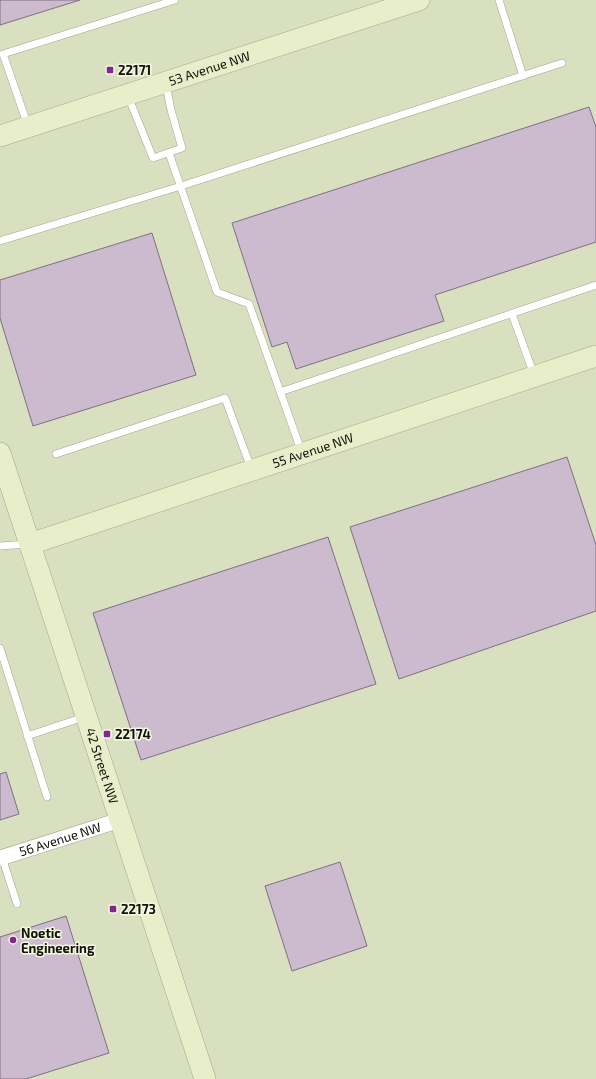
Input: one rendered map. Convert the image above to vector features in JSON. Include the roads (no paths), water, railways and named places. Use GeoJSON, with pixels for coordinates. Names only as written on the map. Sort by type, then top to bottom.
{"type":"FeatureCollection","features":[{"type":"Feature","properties":{"kind":"street","name":"53 Avenue NW"},"geometry":{"type":"LineString","coordinates":[[0,136],[419,0]]}},
{"type":"Feature","properties":{"kind":"street","name":"55 Avenue NW"},"geometry":{"type":"LineString","coordinates":[[30,544],[596,356]]}},
{"type":"Feature","properties":{"kind":"street","name":"42 Street NW"},"geometry":{"type":"LineString","coordinates":[[0,453],[205,1079]]}},
{"type":"Feature","properties":{"kind":"street","name":"56 Avenue NW"},"geometry":{"type":"LineString","coordinates":[[1,857],[120,820]]}},
{"type":"Feature","properties":{"kind":"lane"},"geometry":{"type":"LineString","coordinates":[[28,127],[2,55],[175,0]]}},
{"type":"Feature","properties":{"kind":"lane"},"geometry":{"type":"LineString","coordinates":[[499,0],[523,76]]}},
{"type":"Feature","properties":{"kind":"lane"},"geometry":{"type":"LineString","coordinates":[[0,240],[181,186],[562,64]]}},
{"type":"Feature","properties":{"kind":"lane"},"geometry":{"type":"LineString","coordinates":[[128,94],[153,158],[182,148],[165,83]]}},
{"type":"Feature","properties":{"kind":"lane"},"geometry":{"type":"LineString","coordinates":[[169,152],[217,292],[249,304],[302,454]]}},
{"type":"Feature","properties":{"kind":"lane"},"geometry":{"type":"LineString","coordinates":[[280,392],[596,286]]}},
{"type":"Feature","properties":{"kind":"lane"},"geometry":{"type":"LineString","coordinates":[[512,314],[535,377]]}},
{"type":"Feature","properties":{"kind":"lane"},"geometry":{"type":"LineString","coordinates":[[56,454],[225,398],[252,470]]}},
{"type":"Feature","properties":{"kind":"lane"},"geometry":{"type":"LineString","coordinates":[[0,546],[30,544]]}},
{"type":"Feature","properties":{"kind":"lane"},"geometry":{"type":"LineString","coordinates":[[0,648],[47,797]]}},
{"type":"Feature","properties":{"kind":"lane"},"geometry":{"type":"LineString","coordinates":[[27,736],[86,716]]}},
{"type":"Feature","properties":{"kind":"lane"},"geometry":{"type":"LineString","coordinates":[[1,857],[17,904]]}},
{"type":"Feature","properties":{"kind":"place","name":"22171"},"geometry":{"type":"Point","coordinates":[110,70]}},
{"type":"Feature","properties":{"kind":"place","name":"22174"},"geometry":{"type":"Point","coordinates":[107,734]}},
{"type":"Feature","properties":{"kind":"place","name":"22173"},"geometry":{"type":"Point","coordinates":[113,909]}},
{"type":"Feature","properties":{"kind":"place","name":"Noetic Engineering"},"geometry":{"type":"Point","coordinates":[13,940]}}]}
